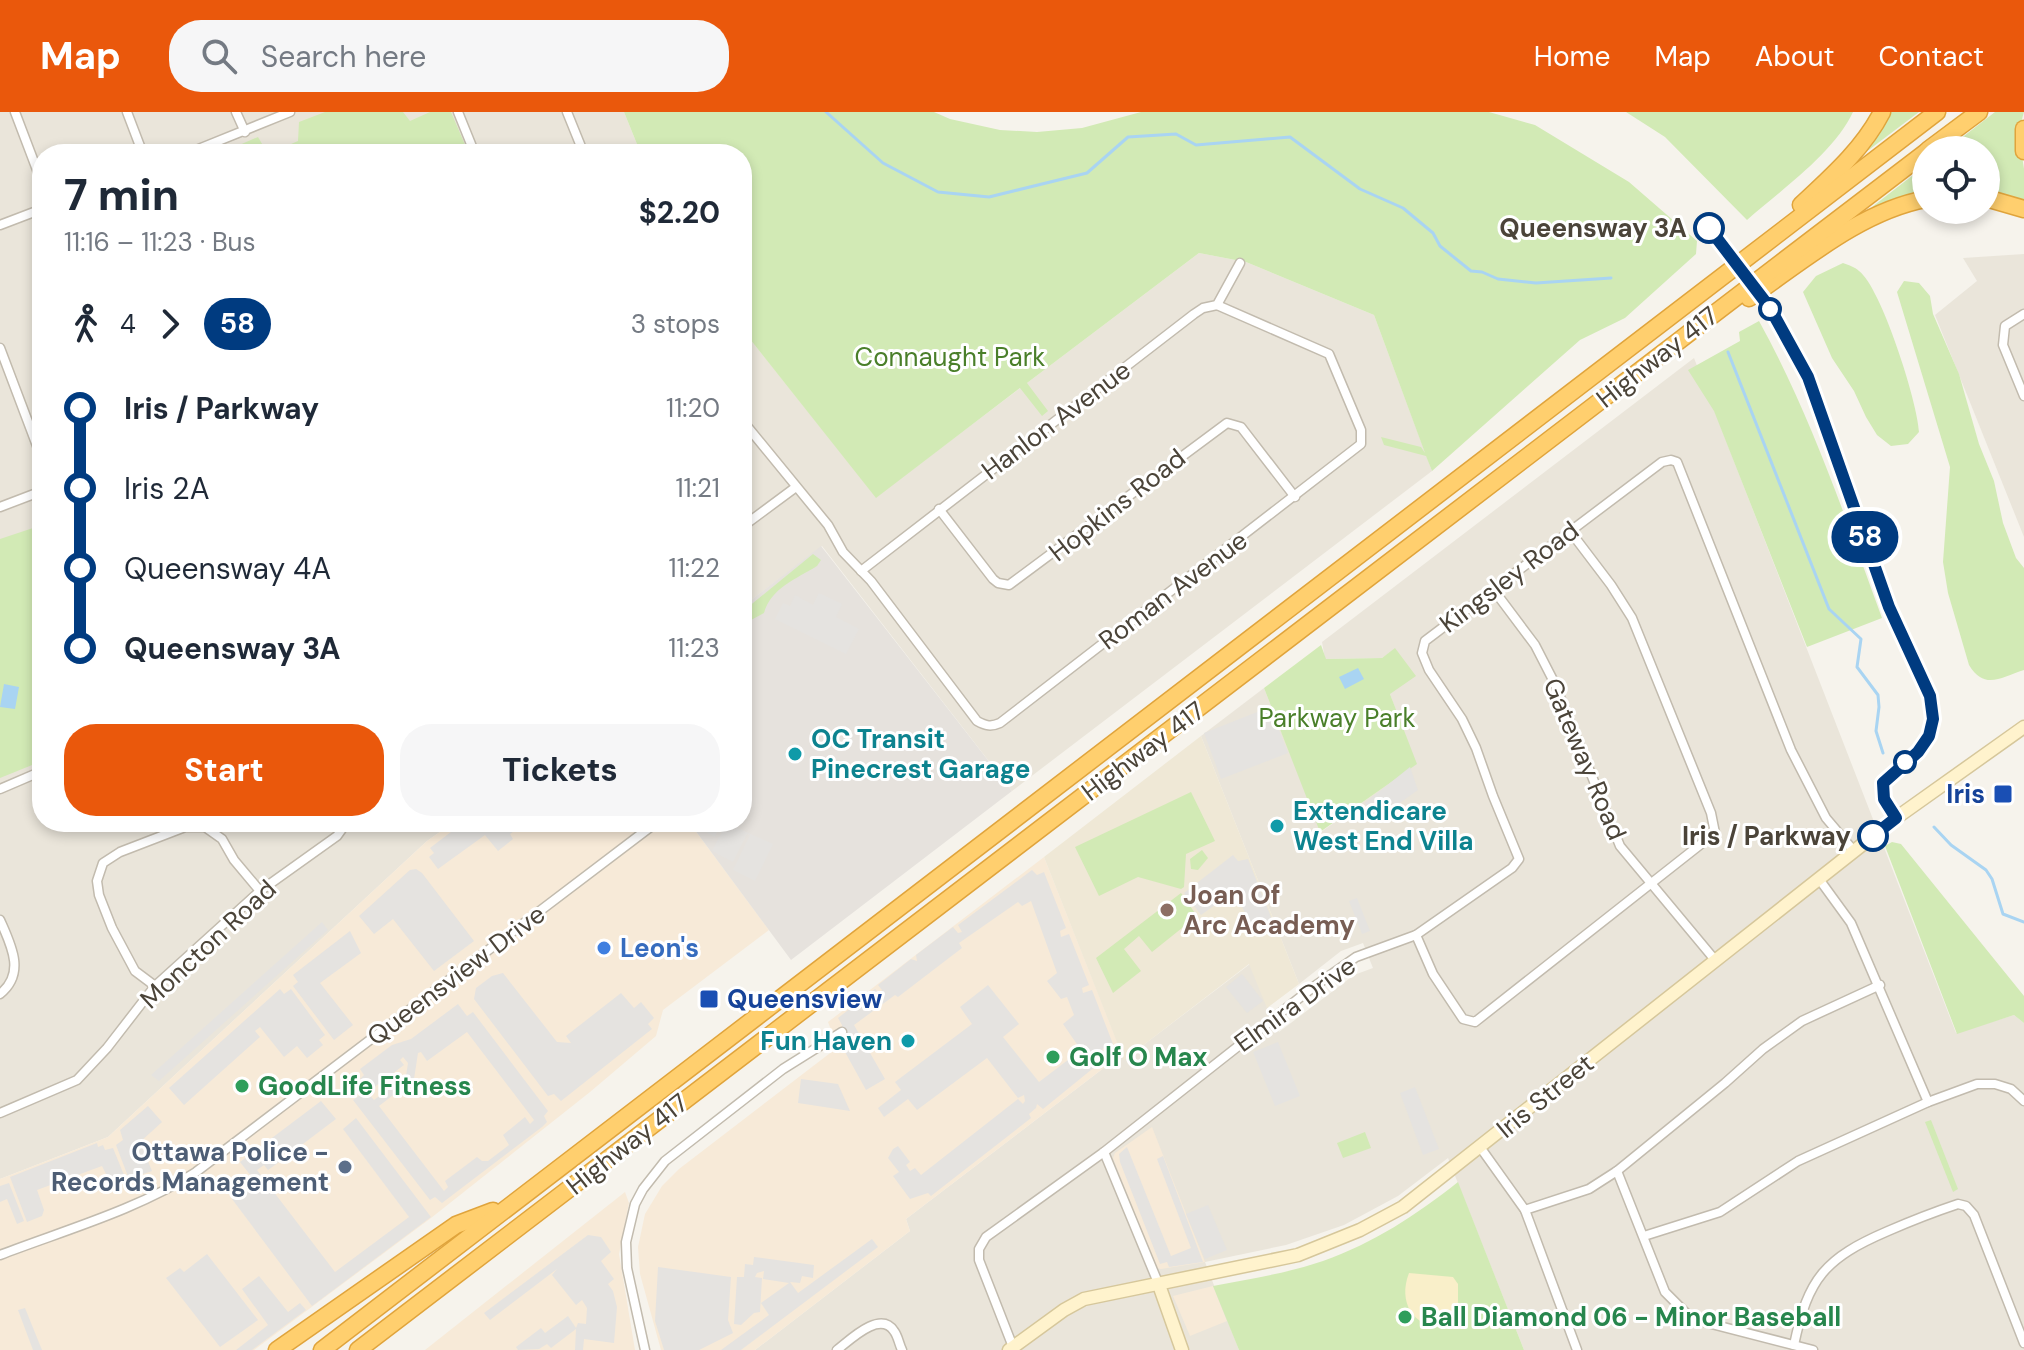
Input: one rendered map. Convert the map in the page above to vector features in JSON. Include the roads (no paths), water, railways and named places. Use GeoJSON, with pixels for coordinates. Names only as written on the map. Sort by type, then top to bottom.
{"type":"FeatureCollection","features":[{"type":"Feature","properties":{"kind":"highway"},"geometry":{"type":"LineString","coordinates":[[1770,239],[1852,155],[1869,135],[1882,112]]}},
{"type":"Feature","properties":{"kind":"highway"},"geometry":{"type":"LineString","coordinates":[[322,1350],[1937,112]]}},
{"type":"Feature","properties":{"kind":"highway"},"geometry":{"type":"LineString","coordinates":[[1947,136],[1979,112]]}},
{"type":"Feature","properties":{"kind":"highway"},"geometry":{"type":"LineString","coordinates":[[2024,129],[2024,151]]}},
{"type":"Feature","properties":{"kind":"highway"},"geometry":{"type":"LineString","coordinates":[[1788,264],[1912,163]]}},
{"type":"Feature","properties":{"kind":"highway"},"geometry":{"type":"LineString","coordinates":[[1788,264],[1872,219],[1912,202]]}},
{"type":"Feature","properties":{"kind":"highway"},"geometry":{"type":"LineString","coordinates":[[2000,202],[2024,209]]}},
{"type":"Feature","properties":{"kind":"highway","name":"Highway 417"},"geometry":{"type":"LineString","coordinates":[[358,1350],[1674,346],[1788,264]]}},
{"type":"Feature","properties":{"kind":"highway"},"geometry":{"type":"LineString","coordinates":[[277,1350],[456,1225],[510,1205]]}},
{"type":"Feature","properties":{"kind":"highway"},"geometry":{"type":"LineString","coordinates":[[376,1350],[473,1269],[493,1248]]}},
{"type":"Feature","properties":{"kind":"street"},"geometry":{"type":"LineString","coordinates":[[15,112],[32,157]]}},
{"type":"Feature","properties":{"kind":"street"},"geometry":{"type":"LineString","coordinates":[[127,112],[139,144]]}},
{"type":"Feature","properties":{"kind":"street"},"geometry":{"type":"LineString","coordinates":[[236,112],[245,132]]}},
{"type":"Feature","properties":{"kind":"street"},"geometry":{"type":"LineString","coordinates":[[213,144],[290,112]]}},
{"type":"Feature","properties":{"kind":"street"},"geometry":{"type":"LineString","coordinates":[[458,112],[471,144]]}},
{"type":"Feature","properties":{"kind":"street"},"geometry":{"type":"LineString","coordinates":[[567,112],[580,144]]}},
{"type":"Feature","properties":{"kind":"street"},"geometry":{"type":"LineString","coordinates":[[0,225],[32,213]]}},
{"type":"Feature","properties":{"kind":"street"},"geometry":{"type":"LineString","coordinates":[[1217,305],[1240,263]]}},
{"type":"Feature","properties":{"kind":"street","name":"Roman Avenue"},"geometry":{"type":"LineString","coordinates":[[861,571],[977,721],[985,726],[1000,723],[1358,449],[1363,440],[1329,354],[1217,305]]}},
{"type":"Feature","properties":{"kind":"street","name":"Hanlon Avenue"},"geometry":{"type":"LineString","coordinates":[[861,571],[1194,314],[1217,305]]}},
{"type":"Feature","properties":{"kind":"street"},"geometry":{"type":"LineString","coordinates":[[2024,314],[2005,326],[2003,345],[2024,396]]}},
{"type":"Feature","properties":{"kind":"street"},"geometry":{"type":"LineString","coordinates":[[0,348],[32,433]]}},
{"type":"Feature","properties":{"kind":"street","name":"Hopkins Road"},"geometry":{"type":"LineString","coordinates":[[939,509],[993,579],[1009,585],[1227,423],[1241,427],[1295,497]]}},
{"type":"Feature","properties":{"kind":"street"},"geometry":{"type":"LineString","coordinates":[[752,432],[831,529],[843,552],[861,571]]}},
{"type":"Feature","properties":{"kind":"street","name":"Kingsley Road"},"geometry":{"type":"LineString","coordinates":[[1517,861],[1517,849],[1476,748],[1462,719],[1429,670],[1422,653],[1425,641],[1662,462],[1675,462],[1791,750],[1826,818],[1854,851]]}},
{"type":"Feature","properties":{"kind":"street"},"geometry":{"type":"LineString","coordinates":[[752,520],[796,487]]}},
{"type":"Feature","properties":{"kind":"street"},"geometry":{"type":"LineString","coordinates":[[0,507],[32,495]]}},
{"type":"Feature","properties":{"kind":"street"},"geometry":{"type":"LineString","coordinates":[[1416,935],[1440,986],[1463,1019],[1475,1022],[1715,833],[1716,826],[1632,618],[1570,531]]}},
{"type":"Feature","properties":{"kind":"street","name":"Gateway Road"},"geometry":{"type":"LineString","coordinates":[[1493,589],[1535,645],[1554,682],[1620,846],[1715,960]]}},
{"type":"Feature","properties":{"kind":"street","name":"Iris Street"},"geometry":{"type":"LineString","coordinates":[[1011,1348],[1084,1299],[1298,1255],[1360,1230],[1403,1207],[1854,851],[2019,730]]}},
{"type":"Feature","properties":{"kind":"street"},"geometry":{"type":"LineString","coordinates":[[0,789],[32,775]]}},
{"type":"Feature","properties":{"kind":"street"},"geometry":{"type":"LineString","coordinates":[[155,986],[135,971],[112,928],[97,881],[103,863],[120,852],[172,832]]}},
{"type":"Feature","properties":{"kind":"street"},"geometry":{"type":"LineString","coordinates":[[212,832],[222,839],[234,860],[260,891]]}},
{"type":"Feature","properties":{"kind":"street","name":"Moncton Road"},"geometry":{"type":"LineString","coordinates":[[0,1113],[77,1080],[107,1048],[155,986],[260,891],[323,847],[336,832]]}},
{"type":"Feature","properties":{"kind":"street","name":"Queensview Drive"},"geometry":{"type":"LineString","coordinates":[[0,1255],[113,1212],[176,1185],[196,1172],[644,832]]}},
{"type":"Feature","properties":{"kind":"street","name":"Elmira Drive"},"geometry":{"type":"LineString","coordinates":[[1011,1348],[979,1260],[979,1249],[986,1237],[1104,1152],[1312,988],[1356,957],[1416,935],[1512,868],[1517,861]]}},
{"type":"Feature","properties":{"kind":"street"},"geometry":{"type":"LineString","coordinates":[[1819,879],[1851,923],[1928,1102]]}},
{"type":"Feature","properties":{"kind":"street"},"geometry":{"type":"LineString","coordinates":[[0,920],[14,951],[15,971],[0,994]]}},
{"type":"Feature","properties":{"kind":"street"},"geometry":{"type":"LineString","coordinates":[[1525,1210],[1589,1189],[1617,1171],[1763,1049],[1802,1021],[1880,985]]}},
{"type":"Feature","properties":{"kind":"street"},"geometry":{"type":"LineString","coordinates":[[645,1350],[626,1256],[629,1226],[643,1189],[665,1161],[772,1077],[842,1032]]}},
{"type":"Feature","properties":{"kind":"street"},"geometry":{"type":"LineString","coordinates":[[1644,1236],[1720,1212],[1798,1161],[1928,1102],[1977,1084],[1995,1084],[2011,1089],[2024,1101]]}},
{"type":"Feature","properties":{"kind":"street"},"geometry":{"type":"LineString","coordinates":[[1480,1147],[1525,1210],[1577,1350]]}},
{"type":"Feature","properties":{"kind":"street"},"geometry":{"type":"LineString","coordinates":[[1104,1152],[1159,1285],[1182,1350]]}},
{"type":"Feature","properties":{"kind":"street"},"geometry":{"type":"LineString","coordinates":[[1617,1171],[1665,1292],[1692,1319],[1813,1350]]}},
{"type":"Feature","properties":{"kind":"street"},"geometry":{"type":"LineString","coordinates":[[1794,1345],[1809,1293],[1831,1262],[1852,1247],[1958,1204],[1966,1206],[1974,1215],[2024,1343]]}},
{"type":"Feature","properties":{"kind":"street"},"geometry":{"type":"LineString","coordinates":[[837,1350],[876,1324],[886,1324],[894,1331],[902,1350]]}},
{"type":"Feature","properties":{"kind":"water"},"geometry":{"type":"Polygon","coordinates":[[[1358,668],[1364,679],[1345,689],[1339,677],[1358,668]]]}},
{"type":"Feature","properties":{"kind":"water"},"geometry":{"type":"Polygon","coordinates":[[[4,684],[19,687],[15,709],[0,707],[4,684]]]}},
{"type":"Feature","properties":{"kind":"waterway"},"geometry":{"type":"LineString","coordinates":[[826,112],[883,163],[938,192],[989,197],[1087,173],[1128,137],[1176,134],[1196,145],[1290,137],[1360,189],[1403,208],[1433,233],[1440,246],[1471,271],[1498,279],[1536,283],[1611,278]]}},
{"type":"Feature","properties":{"kind":"waterway"},"geometry":{"type":"LineString","coordinates":[[1728,352],[1829,609],[1861,639],[1857,667],[1878,695],[1876,731],[1883,753]]}},
{"type":"Feature","properties":{"kind":"waterway"},"geometry":{"type":"LineString","coordinates":[[1934,827],[1951,845],[1986,870],[2003,914],[2024,922]]}},
{"type":"Feature","properties":{"kind":"place","name":"Queensway 3A"},"geometry":{"type":"Point","coordinates":[1709,228]}},
{"type":"Feature","properties":{"kind":"place","name":"OC Transit Pinecrest Garage"},"geometry":{"type":"Point","coordinates":[795,754]}},
{"type":"Feature","properties":{"kind":"place","name":"Iris"},"geometry":{"type":"Point","coordinates":[2003,794]}},
{"type":"Feature","properties":{"kind":"place","name":"Extendicare West End Villa"},"geometry":{"type":"Point","coordinates":[1277,826]}},
{"type":"Feature","properties":{"kind":"place","name":"Iris / Parkway"},"geometry":{"type":"Point","coordinates":[1873,836]}},
{"type":"Feature","properties":{"kind":"place","name":"Joan Of Arc Academy"},"geometry":{"type":"Point","coordinates":[1167,910]}},
{"type":"Feature","properties":{"kind":"place","name":"Leon's"},"geometry":{"type":"Point","coordinates":[604,948]}},
{"type":"Feature","properties":{"kind":"place","name":"Queensview"},"geometry":{"type":"Point","coordinates":[709,999]}},
{"type":"Feature","properties":{"kind":"place","name":"Fun Haven"},"geometry":{"type":"Point","coordinates":[908,1041]}},
{"type":"Feature","properties":{"kind":"place","name":"Golf O Max"},"geometry":{"type":"Point","coordinates":[1053,1057]}},
{"type":"Feature","properties":{"kind":"place","name":"GoodLife Fitness"},"geometry":{"type":"Point","coordinates":[242,1086]}},
{"type":"Feature","properties":{"kind":"place","name":"Ottawa Police - Records Management"},"geometry":{"type":"Point","coordinates":[345,1167]}},
{"type":"Feature","properties":{"kind":"place","name":"Ball Diamond 06 - Minor Baseball"},"geometry":{"type":"Point","coordinates":[1405,1317]}},
{"type":"Feature","properties":{"kind":"park label","name":"Connaught Park"},"geometry":{"type":"Point","coordinates":[950,357]}},
{"type":"Feature","properties":{"kind":"park label","name":"Parkway Park"},"geometry":{"type":"Point","coordinates":[1337,718]}}]}
